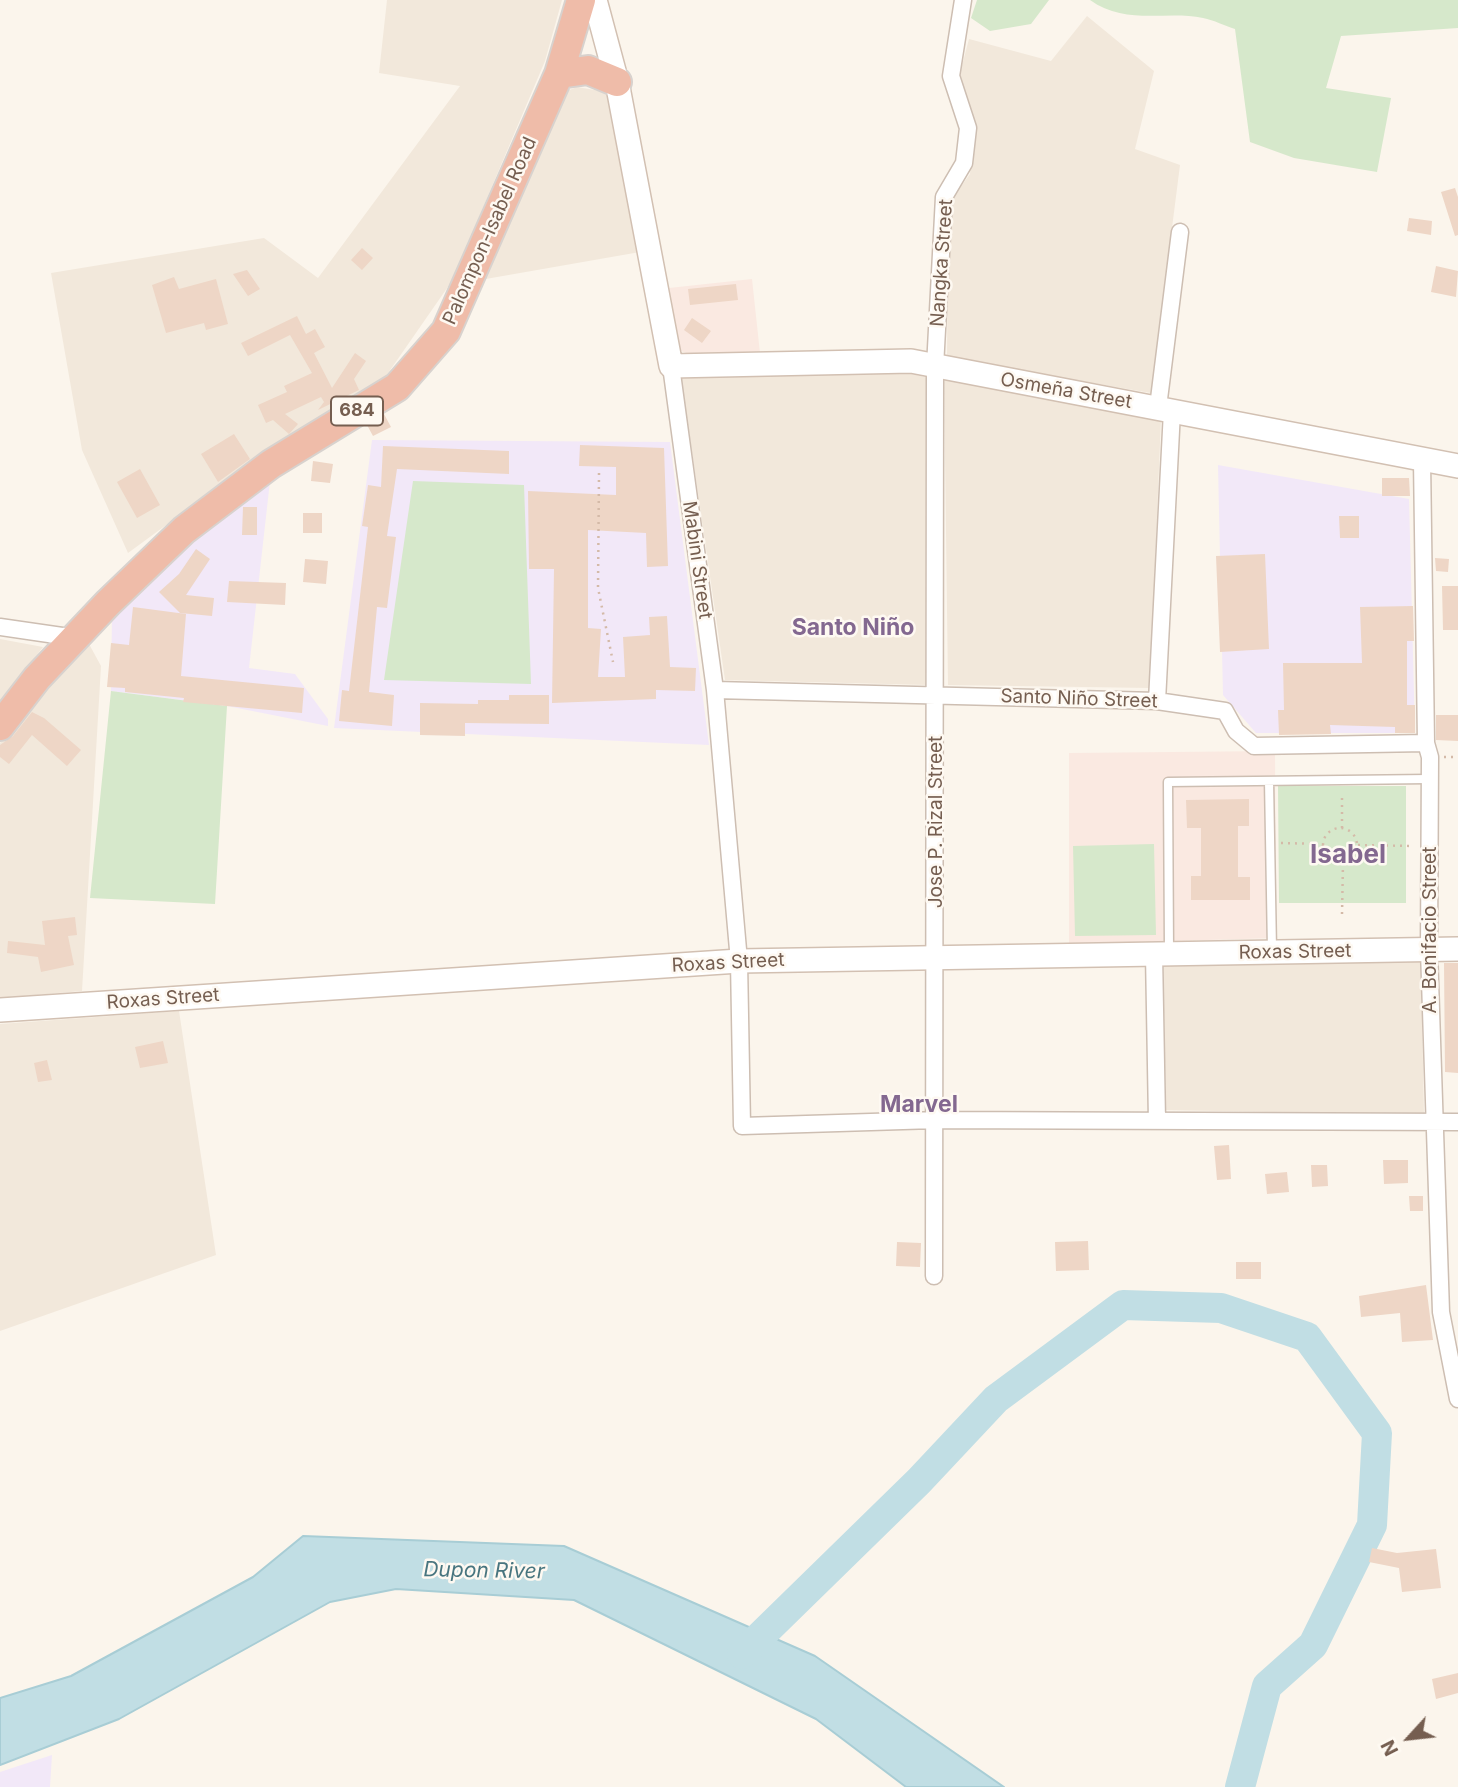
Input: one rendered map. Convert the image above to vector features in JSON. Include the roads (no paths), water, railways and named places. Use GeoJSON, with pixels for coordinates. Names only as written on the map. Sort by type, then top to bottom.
{"type":"FeatureCollection","features":[{"type":"Feature","properties":{"kind":"highway","name":"Palompon-Isabel Road"},"geometry":{"type":"LineString","coordinates":[[0,726],[37,678],[108,603],[184,530],[271,464],[397,387],[446,331],[559,74],[581,0]]}},
{"type":"Feature","properties":{"kind":"highway"},"geometry":{"type":"LineString","coordinates":[[559,74],[588,70],[617,82]]}},
{"type":"Feature","properties":{"kind":"street","name":"Mabini Street"},"geometry":{"type":"LineString","coordinates":[[595,0],[617,82],[671,366],[715,690],[739,961],[742,1126],[935,1120]]}},
{"type":"Feature","properties":{"kind":"street","name":"Nangka Street"},"geometry":{"type":"LineString","coordinates":[[935,367],[944,197],[964,163],[968,128],[951,76],[963,0]]}},
{"type":"Feature","properties":{"kind":"street"},"geometry":{"type":"LineString","coordinates":[[1157,701],[1165,409],[1180,232]]}},
{"type":"Feature","properties":{"kind":"street","name":"Osmeña Street"},"geometry":{"type":"LineString","coordinates":[[671,366],[911,361],[1458,466]]}},
{"type":"Feature","properties":{"kind":"street","name":"Jose P. Rizal Street"},"geometry":{"type":"LineString","coordinates":[[934,1276],[935,367]]}},
{"type":"Feature","properties":{"kind":"street","name":"A. Bonifacio Street"},"geometry":{"type":"LineString","coordinates":[[1422,460],[1426,743],[1430,757],[1429,950],[1433,1121],[1441,1311],[1458,1399]]}},
{"type":"Feature","properties":{"kind":"street"},"geometry":{"type":"LineString","coordinates":[[0,627],[76,638]]}},
{"type":"Feature","properties":{"kind":"street","name":"Santo Niño Street"},"geometry":{"type":"LineString","coordinates":[[715,690],[936,693],[1157,701],[1225,711],[1236,731],[1254,746],[1426,743]]}},
{"type":"Feature","properties":{"kind":"street","name":"Roxas Street"},"geometry":{"type":"LineString","coordinates":[[0,1010],[739,961],[1458,949]]}},
{"type":"Feature","properties":{"kind":"street"},"geometry":{"type":"LineString","coordinates":[[1157,1121],[1161,954]]}},
{"type":"Feature","properties":{"kind":"street"},"geometry":{"type":"LineString","coordinates":[[935,1120],[1458,1122]]}},
{"type":"Feature","properties":{"kind":"lane"},"geometry":{"type":"LineString","coordinates":[[1161,954],[1168,782],[1429,779]]}},
{"type":"Feature","properties":{"kind":"lane"},"geometry":{"type":"LineString","coordinates":[[1269,780],[1272,953]]}},
{"type":"Feature","properties":{"kind":"water","name":"Dupon River"},"geometry":{"type":"Polygon","coordinates":[[[303,1536],[564,1546],[815,1656],[1004,1787],[906,1787],[816,1719],[574,1600],[396,1589],[330,1602],[119,1719],[0,1765],[0,1698],[71,1676],[253,1577],[303,1536]]]}},
{"type":"Feature","properties":{"kind":"waterway"},"geometry":{"type":"LineString","coordinates":[[742,1654],[919,1481],[996,1399],[1123,1305],[1221,1308],[1307,1337],[1377,1433],[1372,1525],[1313,1645],[1267,1686],[1240,1787]]}},
{"type":"Feature","properties":{"kind":"district","name":"Santo Niño"},"geometry":{"type":"Point","coordinates":[853,628]}},
{"type":"Feature","properties":{"kind":"district","name":"Isabel"},"geometry":{"type":"Point","coordinates":[1348,855]}},
{"type":"Feature","properties":{"kind":"district","name":"Marvel"},"geometry":{"type":"Point","coordinates":[919,1105]}}]}
